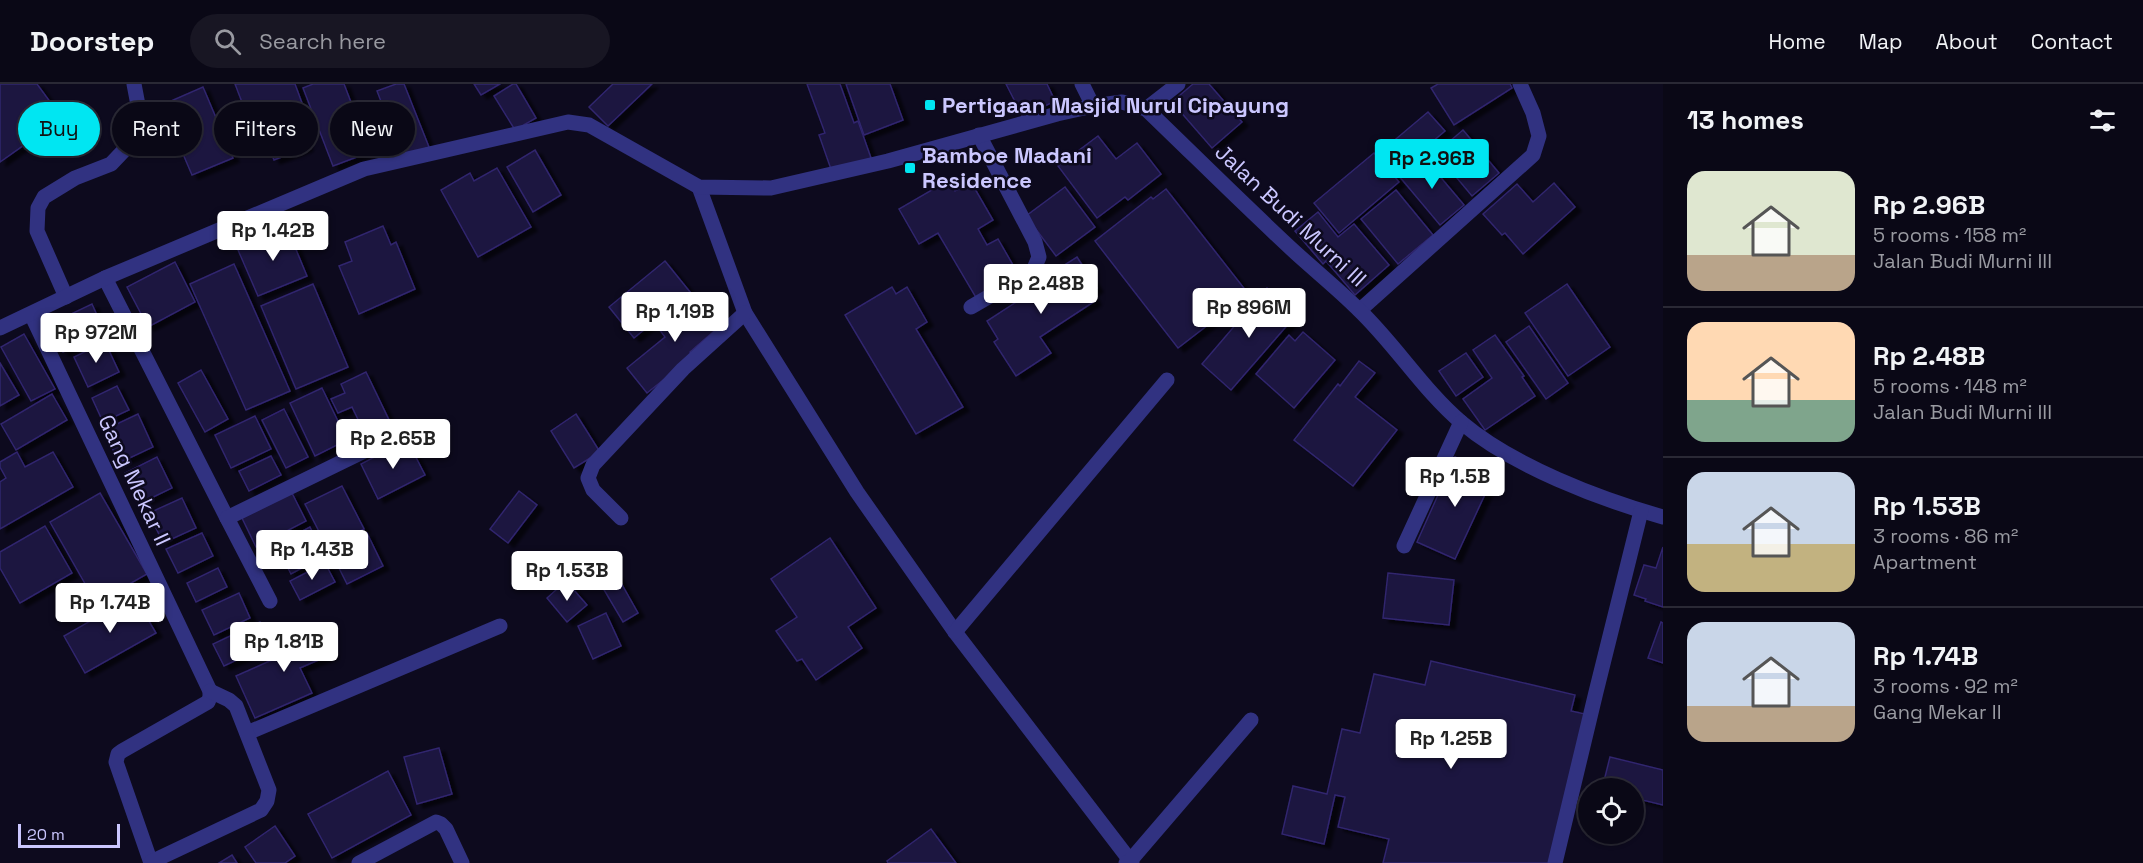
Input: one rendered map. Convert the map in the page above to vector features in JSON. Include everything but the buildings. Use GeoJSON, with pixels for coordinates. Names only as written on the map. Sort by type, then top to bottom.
{"type":"FeatureCollection","features":[{"type":"Feature","properties":{"kind":"street"},"geometry":{"type":"LineString","coordinates":[[66,297],[37,231],[38,208],[44,197],[75,178],[111,164],[130,144],[138,105],[134,84]]}},
{"type":"Feature","properties":{"kind":"street"},"geometry":{"type":"LineString","coordinates":[[1082,84],[1093,106]]}},
{"type":"Feature","properties":{"kind":"street"},"geometry":{"type":"LineString","coordinates":[[0,328],[105,278],[364,169],[568,122],[589,125],[699,187],[771,188],[888,161],[1093,106],[1122,102],[1146,109],[1178,84]]}},
{"type":"Feature","properties":{"kind":"street"},"geometry":{"type":"LineString","coordinates":[[1360,310],[1533,155],[1539,136],[1533,113],[1520,84]]}},
{"type":"Feature","properties":{"kind":"street","name":"Jalan Budi Murni III"},"geometry":{"type":"LineString","coordinates":[[1146,109],[1297,254],[1360,310],[1424,385],[1461,422],[1493,446],[1554,477],[1641,511],[1663,517]]}},
{"type":"Feature","properties":{"kind":"street"},"geometry":{"type":"LineString","coordinates":[[971,307],[1033,271],[1039,257],[1035,242],[980,135]]}},
{"type":"Feature","properties":{"kind":"street"},"geometry":{"type":"LineString","coordinates":[[699,187],[745,313],[857,492],[955,632],[1129,862],[1251,720]]}},
{"type":"Feature","properties":{"kind":"street"},"geometry":{"type":"LineString","coordinates":[[105,278],[270,601]]}},
{"type":"Feature","properties":{"kind":"street"},"geometry":{"type":"LineString","coordinates":[[621,518],[593,490],[588,478],[593,465],[683,369],[745,313]]}},
{"type":"Feature","properties":{"kind":"street","name":"Gang Mekar II"},"geometry":{"type":"LineString","coordinates":[[31,314],[210,691]]}},
{"type":"Feature","properties":{"kind":"street"},"geometry":{"type":"LineString","coordinates":[[955,632],[1167,380]]}},
{"type":"Feature","properties":{"kind":"street"},"geometry":{"type":"LineString","coordinates":[[1404,546],[1461,422]]}},
{"type":"Feature","properties":{"kind":"street"},"geometry":{"type":"LineString","coordinates":[[227,518],[391,438]]}},
{"type":"Feature","properties":{"kind":"street"},"geometry":{"type":"LineString","coordinates":[[1556,863],[1641,511]]}},
{"type":"Feature","properties":{"kind":"street"},"geometry":{"type":"LineString","coordinates":[[247,733],[500,626]]}},
{"type":"Feature","properties":{"kind":"street"},"geometry":{"type":"LineString","coordinates":[[210,691],[236,706],[247,733],[269,790],[267,801],[261,810],[151,863],[116,762],[118,754],[208,702],[210,691]]}},
{"type":"Feature","properties":{"kind":"street"},"geometry":{"type":"LineString","coordinates":[[359,863],[436,822],[446,829],[462,863]]}},
{"type":"Feature","properties":{"kind":"place","name":"Pertigaan Masjid Nurul Cipayung"},"geometry":{"type":"Point","coordinates":[930,105]}},
{"type":"Feature","properties":{"kind":"place","name":"Bamboe Madani Residence"},"geometry":{"type":"Point","coordinates":[910,168]}}]}
